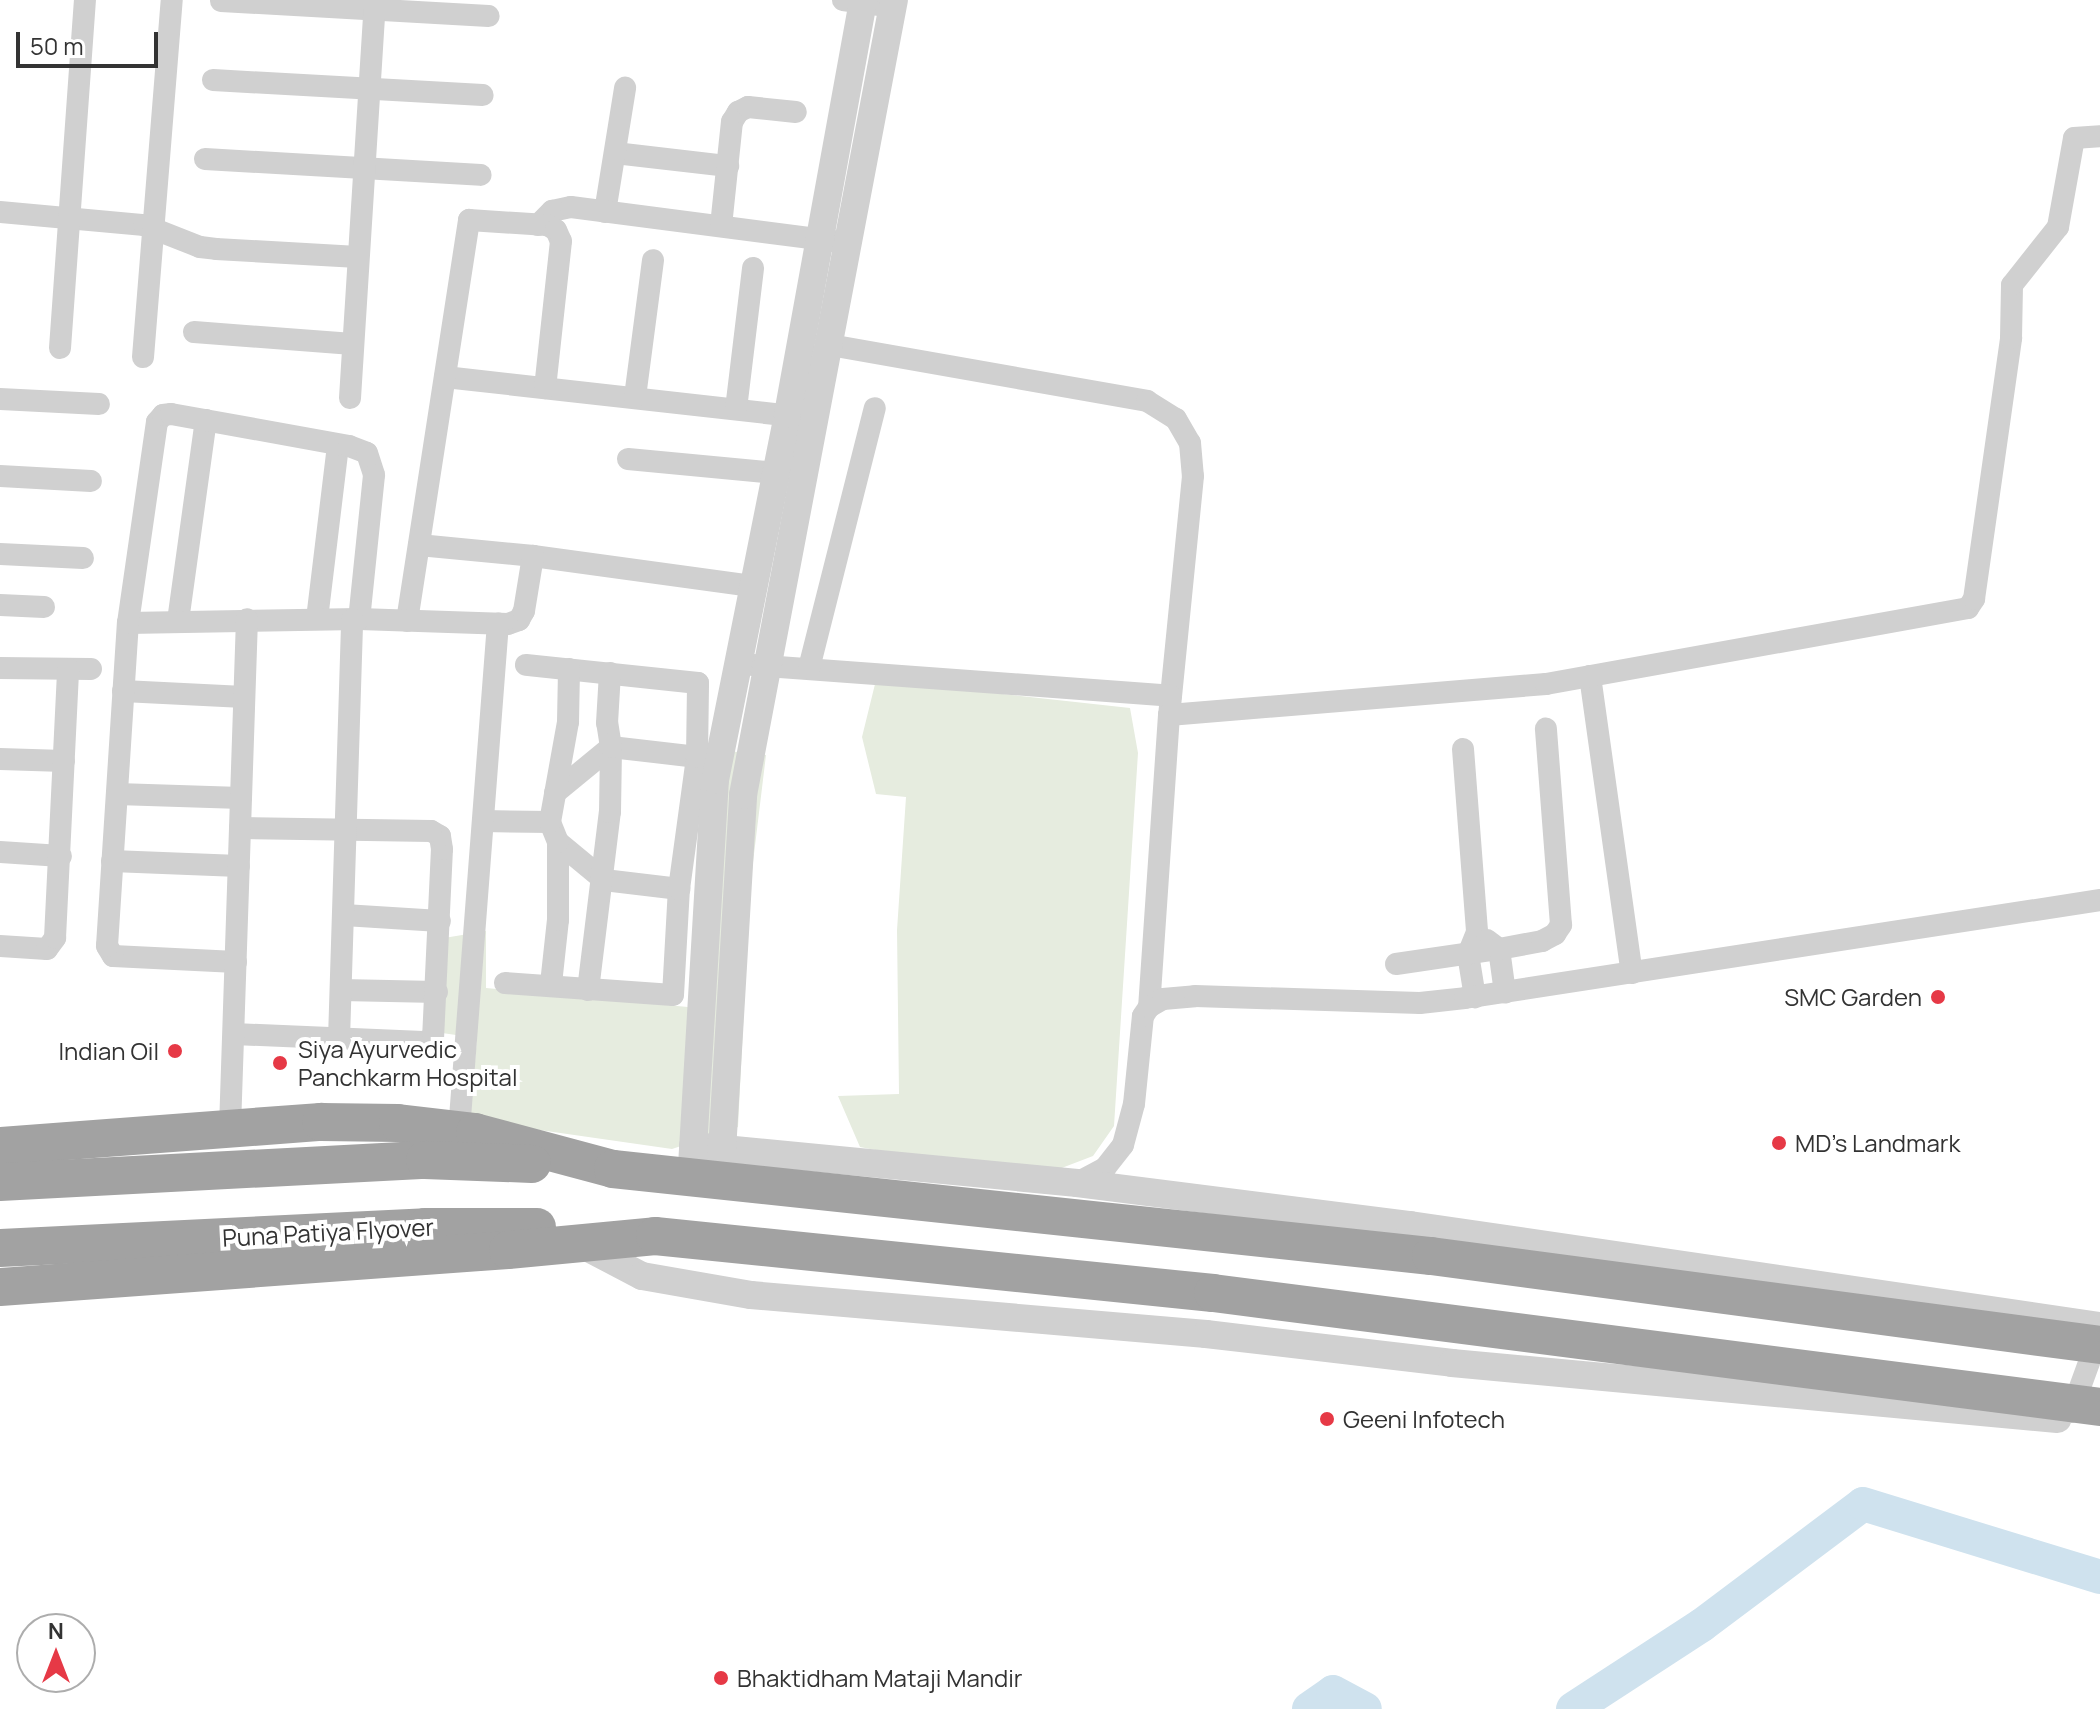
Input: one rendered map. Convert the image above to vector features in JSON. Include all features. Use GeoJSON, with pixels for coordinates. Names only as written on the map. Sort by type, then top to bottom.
{"type":"FeatureCollection","features":[{"type":"Feature","properties":{"kind":"highway"},"geometry":{"type":"LineString","coordinates":[[0,1146],[321,1122],[398,1123],[459,1131],[613,1169]]}},
{"type":"Feature","properties":{"kind":"highway"},"geometry":{"type":"LineString","coordinates":[[0,1182],[394,1161],[491,1162],[613,1169],[707,1164],[986,1208],[1431,1256],[1765,1301],[2098,1337]]}},
{"type":"Feature","properties":{"kind":"highway"},"geometry":{"type":"LineString","coordinates":[[972,1174],[986,1208]]}},
{"type":"Feature","properties":{"kind":"highway","name":"Puna Patiya Flyover"},"geometry":{"type":"LineString","coordinates":[[0,1248],[497,1225],[603,1229],[655,1236]]}},
{"type":"Feature","properties":{"kind":"highway"},"geometry":{"type":"LineString","coordinates":[[1410,1225],[1431,1256]]}},
{"type":"Feature","properties":{"kind":"highway"},"geometry":{"type":"LineString","coordinates":[[0,1287],[655,1236],[1213,1293],[1791,1381],[2085,1414]]}},
{"type":"Feature","properties":{"kind":"highway"},"geometry":{"type":"LineString","coordinates":[[1728,1271],[1765,1301]]}},
{"type":"Feature","properties":{"kind":"street"},"geometry":{"type":"LineString","coordinates":[[60,348],[85,0]]}},
{"type":"Feature","properties":{"kind":"street"},"geometry":{"type":"LineString","coordinates":[[143,357],[172,0]]}},
{"type":"Feature","properties":{"kind":"street"},"geometry":{"type":"LineString","coordinates":[[221,1],[374,5],[489,16]]}},
{"type":"Feature","properties":{"kind":"street"},"geometry":{"type":"LineString","coordinates":[[856,1],[894,4],[743,795],[707,1164],[715,780],[821,238],[856,1]]}},
{"type":"Feature","properties":{"kind":"street"},"geometry":{"type":"LineString","coordinates":[[350,398],[374,5]]}},
{"type":"Feature","properties":{"kind":"street"},"geometry":{"type":"LineString","coordinates":[[213,80],[483,95]]}},
{"type":"Feature","properties":{"kind":"street"},"geometry":{"type":"LineString","coordinates":[[605,212],[625,88]]}},
{"type":"Feature","properties":{"kind":"street"},"geometry":{"type":"LineString","coordinates":[[721,226],[732,122],[738,112],[748,107],[796,112]]}},
{"type":"Feature","properties":{"kind":"street"},"geometry":{"type":"LineString","coordinates":[[736,664],[809,668],[1170,706],[1546,684],[1968,608],[1974,599],[2011,338],[2012,285],[2058,227],[2074,138],[2100,136]]}},
{"type":"Feature","properties":{"kind":"street"},"geometry":{"type":"LineString","coordinates":[[615,153],[728,166]]}},
{"type":"Feature","properties":{"kind":"street"},"geometry":{"type":"LineString","coordinates":[[205,159],[481,175]]}},
{"type":"Feature","properties":{"kind":"street"},"geometry":{"type":"LineString","coordinates":[[538,225],[560,208],[850,243]]}},
{"type":"Feature","properties":{"kind":"street"},"geometry":{"type":"LineString","coordinates":[[0,212],[144,225],[216,249],[358,257]]}},
{"type":"Feature","properties":{"kind":"street"},"geometry":{"type":"LineString","coordinates":[[407,621],[469,220],[538,225],[556,230],[561,241],[545,388]]}},
{"type":"Feature","properties":{"kind":"street"},"geometry":{"type":"LineString","coordinates":[[635,397],[653,260]]}},
{"type":"Feature","properties":{"kind":"street"},"geometry":{"type":"LineString","coordinates":[[736,409],[753,268]]}},
{"type":"Feature","properties":{"kind":"street"},"geometry":{"type":"LineString","coordinates":[[194,332],[353,344]]}},
{"type":"Feature","properties":{"kind":"street"},"geometry":{"type":"LineString","coordinates":[[830,345],[1147,401],[1176,419],[1190,443],[1193,476],[1170,706],[1149,1007]]}},
{"type":"Feature","properties":{"kind":"street"},"geometry":{"type":"LineString","coordinates":[[445,377],[816,419]]}},
{"type":"Feature","properties":{"kind":"street"},"geometry":{"type":"LineString","coordinates":[[0,399],[99,404]]}},
{"type":"Feature","properties":{"kind":"street"},"geometry":{"type":"LineString","coordinates":[[809,668],[875,408]]}},
{"type":"Feature","properties":{"kind":"street"},"geometry":{"type":"LineString","coordinates":[[236,962],[113,956],[108,952],[128,623],[157,422],[171,414],[338,445],[367,453],[372,462],[355,619],[339,1039]]}},
{"type":"Feature","properties":{"kind":"street"},"geometry":{"type":"LineString","coordinates":[[178,621],[206,420]]}},
{"type":"Feature","properties":{"kind":"street"},"geometry":{"type":"LineString","coordinates":[[317,619],[338,445]]}},
{"type":"Feature","properties":{"kind":"street"},"geometry":{"type":"LineString","coordinates":[[628,459],[776,473]]}},
{"type":"Feature","properties":{"kind":"street"},"geometry":{"type":"LineString","coordinates":[[0,476],[91,481]]}},
{"type":"Feature","properties":{"kind":"street"},"geometry":{"type":"LineString","coordinates":[[419,545],[533,556],[752,586]]}},
{"type":"Feature","properties":{"kind":"street"},"geometry":{"type":"LineString","coordinates":[[0,554],[83,558]]}},
{"type":"Feature","properties":{"kind":"street"},"geometry":{"type":"LineString","coordinates":[[128,623],[247,619],[498,623],[519,620],[524,611],[533,556]]}},
{"type":"Feature","properties":{"kind":"street"},"geometry":{"type":"LineString","coordinates":[[0,605],[44,607]]}},
{"type":"Feature","properties":{"kind":"street"},"geometry":{"type":"LineString","coordinates":[[230,1128],[247,619]]}},
{"type":"Feature","properties":{"kind":"street"},"geometry":{"type":"LineString","coordinates":[[459,1131],[498,623]]}},
{"type":"Feature","properties":{"kind":"street"},"geometry":{"type":"LineString","coordinates":[[505,983],[673,995],[679,889],[697,757],[698,683],[526,665]]}},
{"type":"Feature","properties":{"kind":"street"},"geometry":{"type":"LineString","coordinates":[[0,668],[91,669]]}},
{"type":"Feature","properties":{"kind":"street"},"geometry":{"type":"LineString","coordinates":[[0,946],[47,949],[52,946],[61,856],[68,669]]}},
{"type":"Feature","properties":{"kind":"street"},"geometry":{"type":"LineString","coordinates":[[551,984],[558,920],[555,793],[568,722],[569,669]]}},
{"type":"Feature","properties":{"kind":"street"},"geometry":{"type":"LineString","coordinates":[[588,990],[604,880],[611,747],[607,723],[610,673]]}},
{"type":"Feature","properties":{"kind":"street"},"geometry":{"type":"LineString","coordinates":[[1590,676],[1632,973]]}},
{"type":"Feature","properties":{"kind":"street"},"geometry":{"type":"LineString","coordinates":[[123,691],[244,697]]}},
{"type":"Feature","properties":{"kind":"street"},"geometry":{"type":"LineString","coordinates":[[1396,964],[1542,941],[1555,934],[1561,925],[1546,729]]}},
{"type":"Feature","properties":{"kind":"street"},"geometry":{"type":"LineString","coordinates":[[555,793],[611,747],[697,757]]}},
{"type":"Feature","properties":{"kind":"street"},"geometry":{"type":"LineString","coordinates":[[1463,749],[1477,932],[1468,954],[1475,997]]}},
{"type":"Feature","properties":{"kind":"street"},"geometry":{"type":"LineString","coordinates":[[0,759],[64,761]]}},
{"type":"Feature","properties":{"kind":"street"},"geometry":{"type":"LineString","coordinates":[[117,794],[241,798]]}},
{"type":"Feature","properties":{"kind":"street"},"geometry":{"type":"LineString","coordinates":[[483,821],[554,832],[604,880],[679,889]]}},
{"type":"Feature","properties":{"kind":"street"},"geometry":{"type":"LineString","coordinates":[[234,1034],[423,1042],[433,1039],[440,921],[440,836],[431,831],[240,828]]}},
{"type":"Feature","properties":{"kind":"street"},"geometry":{"type":"LineString","coordinates":[[0,852],[61,856]]}},
{"type":"Feature","properties":{"kind":"street"},"geometry":{"type":"LineString","coordinates":[[112,861],[239,866]]}},
{"type":"Feature","properties":{"kind":"street"},"geometry":{"type":"LineString","coordinates":[[1077,1183],[1105,1168],[1123,1145],[1134,1104],[1143,1016],[1149,1007],[1163,999],[1195,996],[1420,1003],[1505,993],[2100,900]]}},
{"type":"Feature","properties":{"kind":"street"},"geometry":{"type":"LineString","coordinates":[[344,915],[440,921]]}},
{"type":"Feature","properties":{"kind":"street"},"geometry":{"type":"LineString","coordinates":[[1477,932],[1499,949],[1505,993]]}},
{"type":"Feature","properties":{"kind":"street"},"geometry":{"type":"LineString","coordinates":[[341,990],[437,992]]}},
{"type":"Feature","properties":{"kind":"street"},"geometry":{"type":"LineString","coordinates":[[707,1164],[972,1174],[1077,1183],[1410,1225],[1728,1271],[2098,1337],[2085,1414]]}},
{"type":"Feature","properties":{"kind":"street"},"geometry":{"type":"LineString","coordinates":[[581,1244],[642,1276],[751,1295],[1206,1334],[1452,1363],[1791,1381]]}},
{"type":"Feature","properties":{"kind":"shaded area"},"geometry":{"type":"Polygon","coordinates":[[[876,680],[1130,708],[1138,753],[1114,1126],[1093,1156],[1059,1169],[917,1158],[860,1147],[838,1096],[899,1094],[897,930],[906,797],[876,794],[862,737],[876,680]]]}},
{"type":"Feature","properties":{"kind":"shaded area"},"geometry":{"type":"Polygon","coordinates":[[[728,751],[766,755],[750,887],[738,1127],[672,1149],[470,1120],[477,1038],[442,1033],[444,938],[486,931],[486,988],[709,1009],[728,751]]]}},
{"type":"Feature","properties":{"kind":"waterway"},"geometry":{"type":"LineString","coordinates":[[1573,1709],[1702,1625],[1863,1504],[2100,1577]]}},
{"type":"Feature","properties":{"kind":"waterway"},"geometry":{"type":"LineString","coordinates":[[1309,1709],[1333,1692],[1365,1709]]}},
{"type":"Feature","properties":{"kind":"place","name":"SMC Garden"},"geometry":{"type":"Point","coordinates":[1938,997]}},
{"type":"Feature","properties":{"kind":"place","name":"Indian Oil"},"geometry":{"type":"Point","coordinates":[175,1051]}},
{"type":"Feature","properties":{"kind":"place","name":"Siya Ayurvedic Panchkarm Hospital"},"geometry":{"type":"Point","coordinates":[280,1063]}},
{"type":"Feature","properties":{"kind":"place","name":"MD's Landmark"},"geometry":{"type":"Point","coordinates":[1779,1143]}},
{"type":"Feature","properties":{"kind":"place","name":"Geeni Infotech"},"geometry":{"type":"Point","coordinates":[1327,1419]}},
{"type":"Feature","properties":{"kind":"place","name":"Bhaktidham Mataji Mandir"},"geometry":{"type":"Point","coordinates":[721,1678]}}]}
